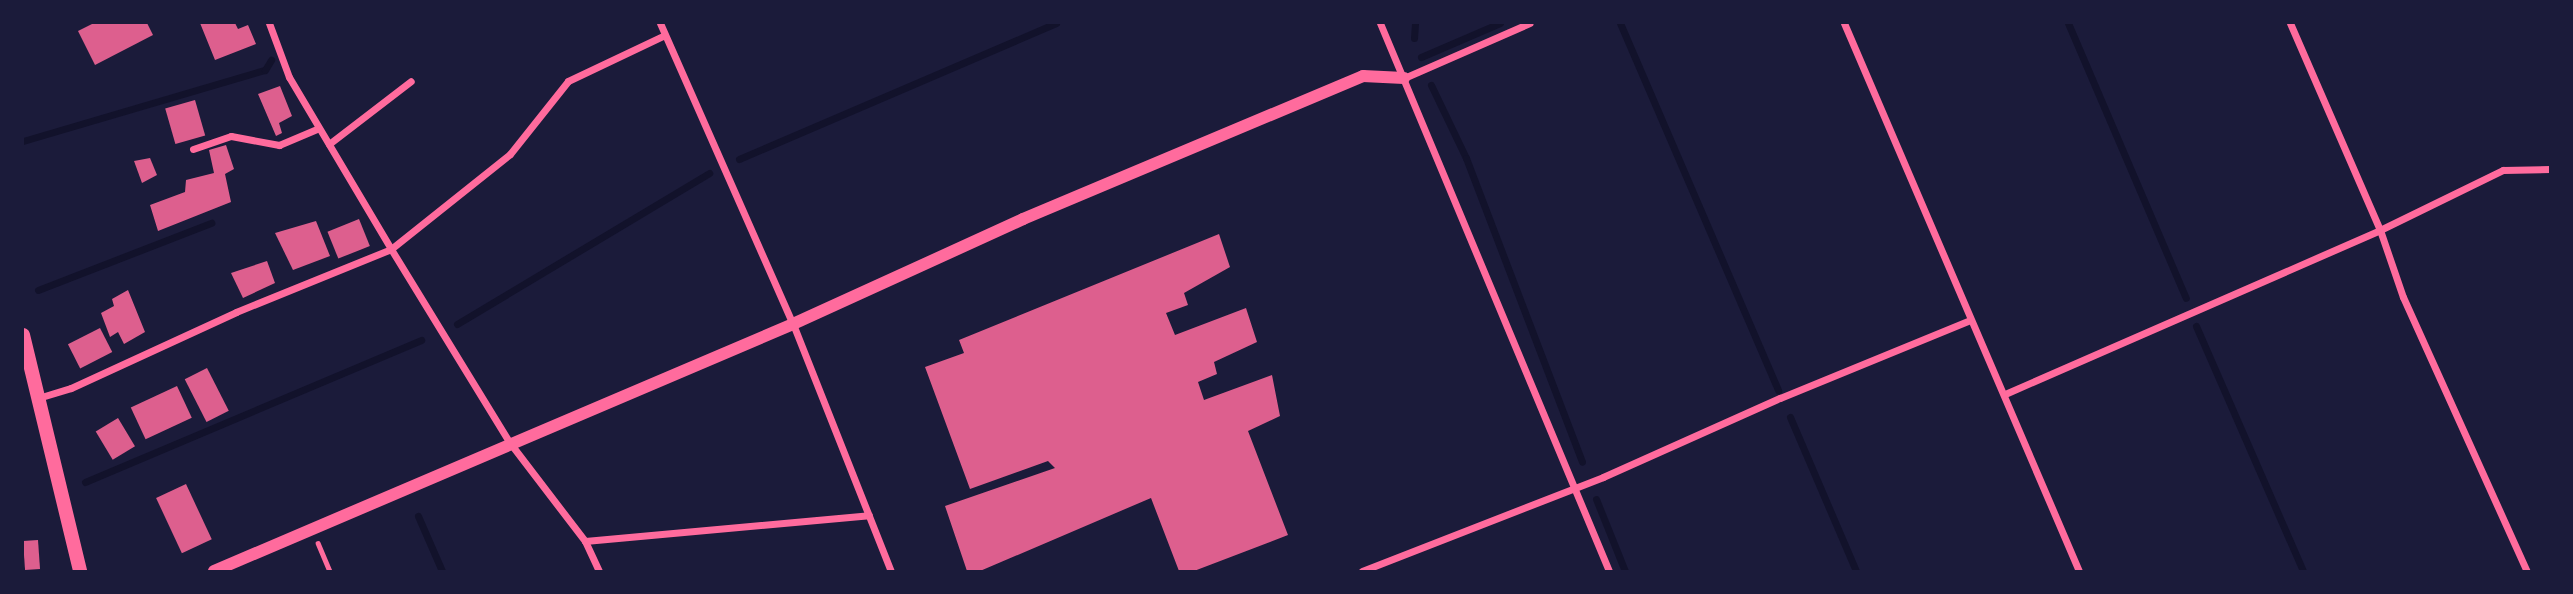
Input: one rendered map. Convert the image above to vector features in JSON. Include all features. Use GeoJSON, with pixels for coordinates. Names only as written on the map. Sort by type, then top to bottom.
{"type":"FeatureCollection","features":[{"type":"Feature","properties":{"kind":"main road"},"geometry":{"type":"LineString","coordinates":[[23,335],[80,571]]}},
{"type":"Feature","properties":{"kind":"street"},"geometry":{"type":"LineString","coordinates":[[269,23],[289,77],[391,249],[510,443],[585,541],[599,571]]}},
{"type":"Feature","properties":{"kind":"street"},"geometry":{"type":"LineString","coordinates":[[660,23],[793,324],[891,571]]}},
{"type":"Feature","properties":{"kind":"street"},"geometry":{"type":"LineString","coordinates":[[1380,23],[1571,487],[1609,571]]}},
{"type":"Feature","properties":{"kind":"street"},"geometry":{"type":"LineString","coordinates":[[214,571],[793,324],[1023,219],[1363,76],[1404,78],[1530,23]]}},
{"type":"Feature","properties":{"kind":"street"},"geometry":{"type":"LineString","coordinates":[[1844,23],[2079,571]]}},
{"type":"Feature","properties":{"kind":"street"},"geometry":{"type":"LineString","coordinates":[[2291,23],[2380,230],[2403,297],[2527,571]]}},
{"type":"Feature","properties":{"kind":"street"},"geometry":{"type":"LineString","coordinates":[[38,398],[71,388],[236,312],[391,249],[510,154],[568,81],[665,35]]}},
{"type":"Feature","properties":{"kind":"street"},"geometry":{"type":"LineString","coordinates":[[329,144],[411,81]]}},
{"type":"Feature","properties":{"kind":"street"},"geometry":{"type":"LineString","coordinates":[[193,149],[231,136],[279,145],[319,128]]}},
{"type":"Feature","properties":{"kind":"street"},"geometry":{"type":"LineString","coordinates":[[2005,394],[2380,230],[2503,170],[2550,169]]}},
{"type":"Feature","properties":{"kind":"street"},"geometry":{"type":"LineString","coordinates":[[1362,571],[1571,487],[1603,477],[1970,320]]}},
{"type":"Feature","properties":{"kind":"street"},"geometry":{"type":"LineString","coordinates":[[585,541],[869,515]]}},
{"type":"Feature","properties":{"kind":"path"},"geometry":{"type":"LineString","coordinates":[[312,529],[330,571]]}},
{"type":"Feature","properties":{"kind":"building"},"geometry":{"type":"Polygon","coordinates":[[[94,23],[147,23],[153,35],[95,65],[78,31],[94,23]]]}},
{"type":"Feature","properties":{"kind":"building"},"geometry":{"type":"Polygon","coordinates":[[[200,23],[235,23],[238,29],[248,25],[256,44],[215,60],[200,23]]]}},
{"type":"Feature","properties":{"kind":"building"},"geometry":{"type":"Polygon","coordinates":[[[280,86],[292,116],[279,123],[282,133],[276,136],[258,94],[280,86]]]}},
{"type":"Feature","properties":{"kind":"building"},"geometry":{"type":"Polygon","coordinates":[[[195,100],[205,136],[175,144],[165,109],[195,100]]]}},
{"type":"Feature","properties":{"kind":"building"},"geometry":{"type":"Polygon","coordinates":[[[226,145],[234,169],[225,174],[231,202],[158,231],[150,205],[185,192],[186,180],[214,173],[209,150],[226,145]]]}},
{"type":"Feature","properties":{"kind":"building"},"geometry":{"type":"Polygon","coordinates":[[[150,158],[157,175],[142,183],[134,161],[150,158]]]}},
{"type":"Feature","properties":{"kind":"building"},"geometry":{"type":"Polygon","coordinates":[[[359,219],[370,246],[338,259],[327,232],[359,219]]]}},
{"type":"Feature","properties":{"kind":"building"},"geometry":{"type":"Polygon","coordinates":[[[316,221],[330,256],[293,270],[275,233],[316,221]]]}},
{"type":"Feature","properties":{"kind":"building"},"geometry":{"type":"Polygon","coordinates":[[[1219,234],[1230,267],[1184,293],[1188,305],[1166,313],[1175,335],[1246,308],[1257,342],[1214,362],[1217,374],[1198,382],[1204,400],[1272,375],[1280,416],[1248,431],[1288,535],[1194,571],[1179,571],[1151,498],[980,571],[967,571],[945,506],[1055,468],[1048,461],[970,489],[925,367],[964,353],[959,340],[1219,234]]]}},
{"type":"Feature","properties":{"kind":"building"},"geometry":{"type":"Polygon","coordinates":[[[267,261],[275,283],[243,298],[231,273],[267,261]]]}},
{"type":"Feature","properties":{"kind":"building"},"geometry":{"type":"Polygon","coordinates":[[[128,290],[145,332],[124,344],[118,332],[110,337],[101,313],[114,306],[112,299],[128,290]]]}},
{"type":"Feature","properties":{"kind":"building"},"geometry":{"type":"Polygon","coordinates":[[[100,328],[112,352],[80,368],[68,344],[100,328]]]}},
{"type":"Feature","properties":{"kind":"building"},"geometry":{"type":"Polygon","coordinates":[[[207,368],[229,411],[207,422],[185,379],[207,368]]]}},
{"type":"Feature","properties":{"kind":"building"},"geometry":{"type":"Polygon","coordinates":[[[177,386],[192,418],[146,439],[131,408],[177,386]]]}},
{"type":"Feature","properties":{"kind":"building"},"geometry":{"type":"Polygon","coordinates":[[[118,418],[135,446],[113,460],[96,431],[118,418]]]}},
{"type":"Feature","properties":{"kind":"building"},"geometry":{"type":"Polygon","coordinates":[[[186,484],[212,539],[182,553],[156,498],[186,484]]]}},
{"type":"Feature","properties":{"kind":"building"},"geometry":{"type":"Polygon","coordinates":[[[38,540],[40,569],[25,570],[23,541],[38,540]]]}},
{"type":"Feature","properties":{"kind":"waterway"},"geometry":{"type":"LineString","coordinates":[[739,159],[1056,23]]}},
{"type":"Feature","properties":{"kind":"waterway"},"geometry":{"type":"LineString","coordinates":[[1414,38],[1415,23]]}},
{"type":"Feature","properties":{"kind":"waterway"},"geometry":{"type":"LineString","coordinates":[[1421,57],[1500,23]]}},
{"type":"Feature","properties":{"kind":"waterway"},"geometry":{"type":"LineString","coordinates":[[1620,23],[1778,390]]}},
{"type":"Feature","properties":{"kind":"waterway"},"geometry":{"type":"LineString","coordinates":[[2068,23],[2186,298]]}},
{"type":"Feature","properties":{"kind":"waterway"},"geometry":{"type":"LineString","coordinates":[[23,141],[265,70],[271,60]]}},
{"type":"Feature","properties":{"kind":"waterway"},"geometry":{"type":"LineString","coordinates":[[1431,85],[1466,158],[1582,462]]}},
{"type":"Feature","properties":{"kind":"waterway"},"geometry":{"type":"LineString","coordinates":[[457,324],[709,173]]}},
{"type":"Feature","properties":{"kind":"waterway"},"geometry":{"type":"LineString","coordinates":[[38,290],[211,223]]}},
{"type":"Feature","properties":{"kind":"waterway"},"geometry":{"type":"LineString","coordinates":[[2196,326],[2303,571]]}},
{"type":"Feature","properties":{"kind":"waterway"},"geometry":{"type":"LineString","coordinates":[[85,482],[421,340]]}},
{"type":"Feature","properties":{"kind":"waterway"},"geometry":{"type":"LineString","coordinates":[[1790,417],[1856,571]]}},
{"type":"Feature","properties":{"kind":"waterway"},"geometry":{"type":"LineString","coordinates":[[1596,499],[1625,571]]}},
{"type":"Feature","properties":{"kind":"waterway"},"geometry":{"type":"LineString","coordinates":[[418,516],[442,571]]}}]}
